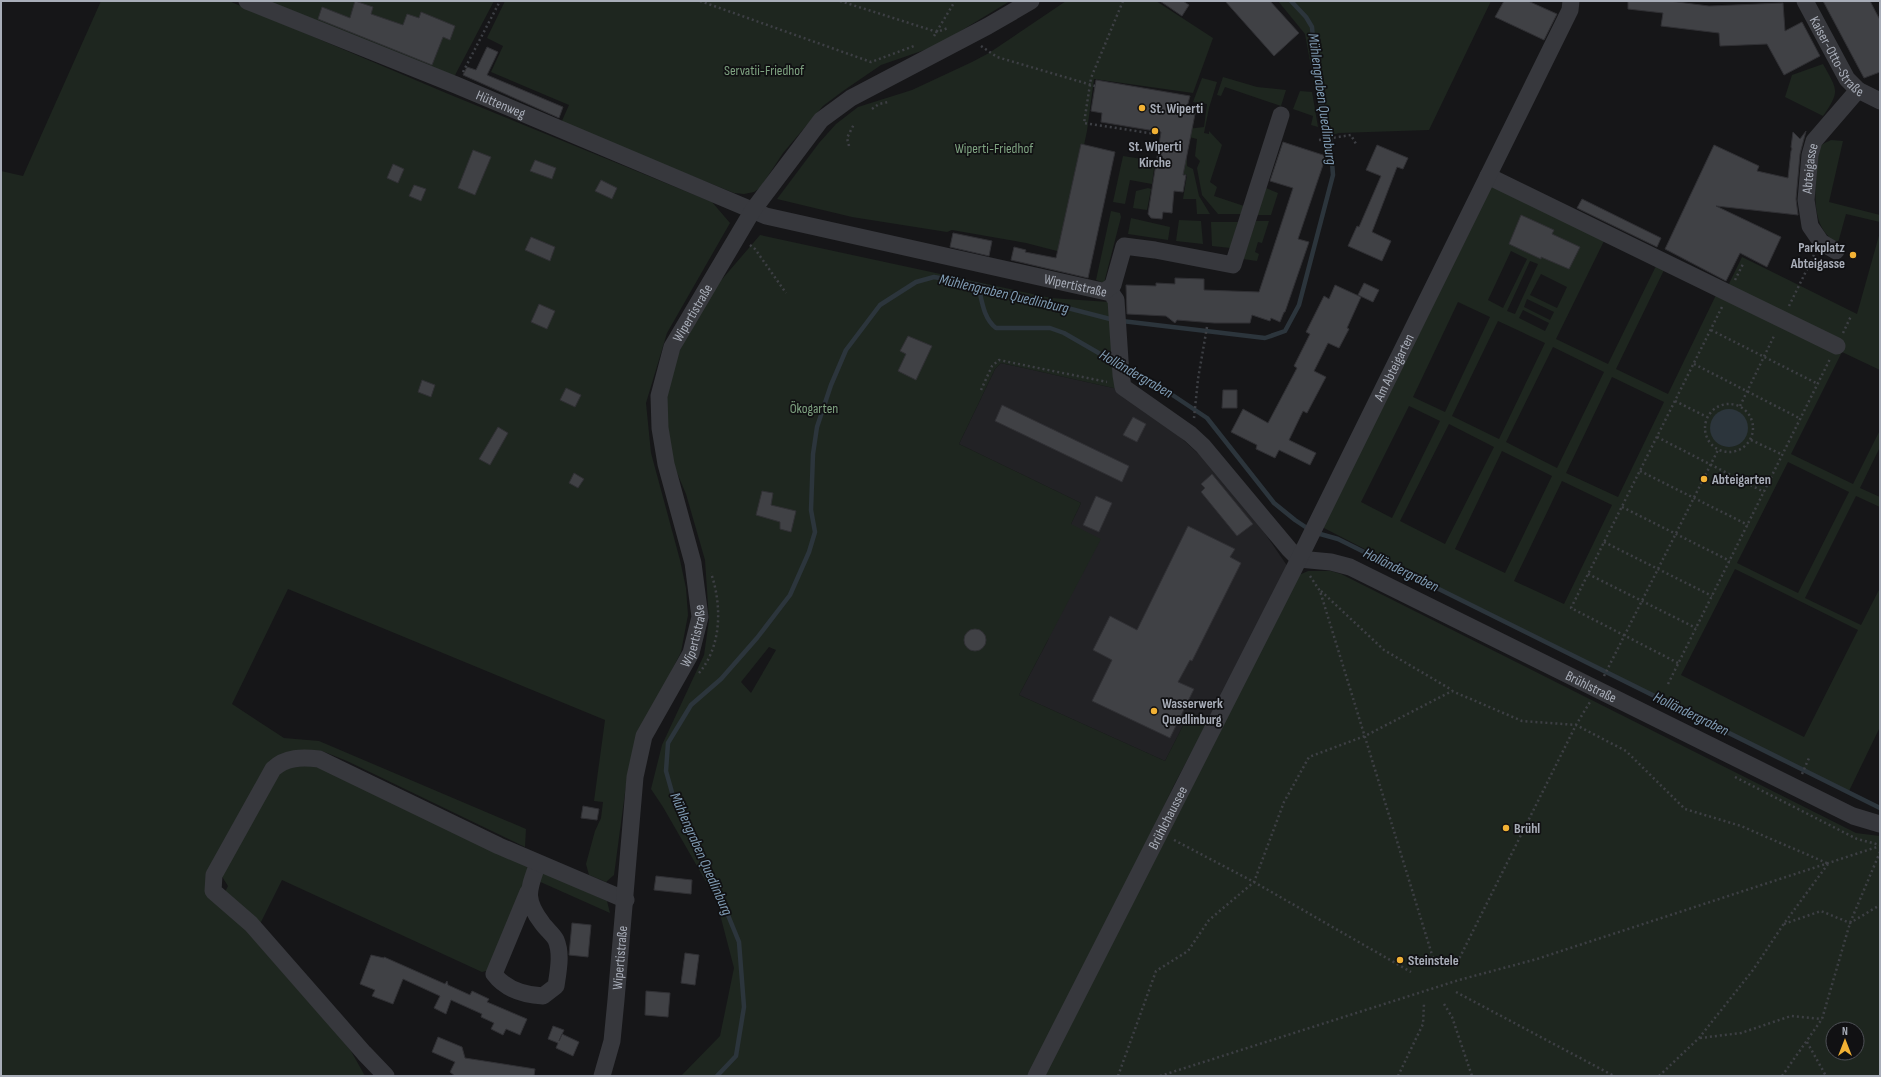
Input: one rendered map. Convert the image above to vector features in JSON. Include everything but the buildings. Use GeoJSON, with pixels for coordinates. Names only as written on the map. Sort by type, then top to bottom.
{"type":"FeatureCollection","features":[{"type":"Feature","properties":{"kind":"street","name":"Hüttenweg"},"geometry":{"type":"LineString","coordinates":[[247,1],[456,85],[753,210]]}},
{"type":"Feature","properties":{"kind":"street","name":"Wipertistraße"},"geometry":{"type":"LineString","coordinates":[[602,1076],[612,1041],[626,900],[635,777],[644,736],[691,653],[700,617],[694,563],[666,464],[660,428],[659,396],[672,347],[736,236],[753,210],[821,120],[851,98],[969,36],[1031,1]]}},
{"type":"Feature","properties":{"kind":"street","name":"Am Abteigarten"},"geometry":{"type":"LineString","coordinates":[[1299,559],[1570,10],[1571,1]]}},
{"type":"Feature","properties":{"kind":"street","name":"Kaiser-Otto-Straße"},"geometry":{"type":"LineString","coordinates":[[1805,1],[1844,73],[1858,90],[1880,101]]}},
{"type":"Feature","properties":{"kind":"street","name":"Abteigasse"},"geometry":{"type":"LineString","coordinates":[[1836,251],[1821,242],[1810,226],[1806,200],[1809,161],[1814,141],[1858,90]]}},
{"type":"Feature","properties":{"kind":"street"},"geometry":{"type":"LineString","coordinates":[[1105,291],[1113,285],[1124,246],[1155,250],[1233,265],[1281,115]]}},
{"type":"Feature","properties":{"kind":"street"},"geometry":{"type":"LineString","coordinates":[[1488,176],[1837,346]]}},
{"type":"Feature","properties":{"kind":"street","name":"Wipertistraße"},"geometry":{"type":"LineString","coordinates":[[753,210],[766,216],[1111,293],[1115,298],[1122,379]]}},
{"type":"Feature","properties":{"kind":"street"},"geometry":{"type":"LineString","coordinates":[[1122,379],[1123,387],[1190,434],[1203,446],[1299,559]]}},
{"type":"Feature","properties":{"kind":"street","name":"Brühlstraße"},"geometry":{"type":"LineString","coordinates":[[1299,559],[1331,562],[1350,567],[1593,696],[1853,816],[1880,824]]}},
{"type":"Feature","properties":{"kind":"street","name":"Brühlchaussee"},"geometry":{"type":"LineString","coordinates":[[1036,1076],[1299,559]]}},
{"type":"Feature","properties":{"kind":"street"},"geometry":{"type":"LineString","coordinates":[[386,1076],[353,1041],[251,924],[213,891],[214,875],[272,769],[279,764],[295,758],[301,757],[319,759],[499,846],[626,900]]}},
{"type":"Feature","properties":{"kind":"street"},"geometry":{"type":"LineString","coordinates":[[528,892],[531,905],[542,923],[556,939],[559,960],[556,986],[543,996],[525,995],[500,983],[494,974],[528,892],[538,862]]}},
{"type":"Feature","properties":{"kind":"path"},"geometry":{"type":"LineString","coordinates":[[456,85],[500,1]]}},
{"type":"Feature","properties":{"kind":"path"},"geometry":{"type":"LineString","coordinates":[[700,1],[871,62],[919,44]]}},
{"type":"Feature","properties":{"kind":"path"},"geometry":{"type":"LineString","coordinates":[[840,1],[937,32],[950,28],[969,36],[997,57],[1095,86]]}},
{"type":"Feature","properties":{"kind":"path"},"geometry":{"type":"LineString","coordinates":[[933,39],[955,1]]}},
{"type":"Feature","properties":{"kind":"path"},"geometry":{"type":"LineString","coordinates":[[1123,1],[1091,78],[1084,123],[1155,134],[1155,131]]}},
{"type":"Feature","properties":{"kind":"path"},"geometry":{"type":"LineString","coordinates":[[872,109],[879,104],[888,102]]}},
{"type":"Feature","properties":{"kind":"path"},"geometry":{"type":"LineString","coordinates":[[850,146],[847,138],[854,124]]}},
{"type":"Feature","properties":{"kind":"path"},"geometry":{"type":"LineString","coordinates":[[1319,140],[1351,135],[1356,144]]}},
{"type":"Feature","properties":{"kind":"path"},"geometry":{"type":"LineString","coordinates":[[736,236],[754,248],[786,293]]}},
{"type":"Feature","properties":{"kind":"path"},"geometry":{"type":"LineString","coordinates":[[1678,663],[1571,608],[1743,264]]}},
{"type":"Feature","properties":{"kind":"path"},"geometry":{"type":"LineString","coordinates":[[1668,684],[1851,316]]}},
{"type":"Feature","properties":{"kind":"path"},"geometry":{"type":"LineString","coordinates":[[1195,416],[1198,379],[1207,327]]}},
{"type":"Feature","properties":{"kind":"path"},"geometry":{"type":"LineString","coordinates":[[1711,330],[1818,384]]}},
{"type":"Feature","properties":{"kind":"path"},"geometry":{"type":"LineString","coordinates":[[981,390],[992,366],[999,360],[1102,381],[1122,379]]}},
{"type":"Feature","properties":{"kind":"path"},"geometry":{"type":"LineString","coordinates":[[1694,364],[1801,419]]}},
{"type":"Feature","properties":{"kind":"path"},"geometry":{"type":"LineString","coordinates":[[1675,401],[1707,417]]}},
{"type":"Feature","properties":{"kind":"path"},"geometry":{"type":"LineString","coordinates":[[1732,403],[1740,406],[1751,417],[1754,424],[1754,432],[1751,440],[1740,450],[1733,452],[1718,450],[1712,445],[1705,432],[1707,417],[1718,406],[1732,403]]}},
{"type":"Feature","properties":{"kind":"path"},"geometry":{"type":"LineString","coordinates":[[1657,437],[1764,492]]}},
{"type":"Feature","properties":{"kind":"path"},"geometry":{"type":"LineString","coordinates":[[1751,440],[1783,454]]}},
{"type":"Feature","properties":{"kind":"path"},"geometry":{"type":"LineString","coordinates":[[1608,668],[1626,635],[1718,450]]}},
{"type":"Feature","properties":{"kind":"path"},"geometry":{"type":"LineString","coordinates":[[1640,471],[1748,525]]}},
{"type":"Feature","properties":{"kind":"path"},"geometry":{"type":"LineString","coordinates":[[1622,507],[1730,561]]}},
{"type":"Feature","properties":{"kind":"path"},"geometry":{"type":"LineString","coordinates":[[1604,542],[1712,596]]}},
{"type":"Feature","properties":{"kind":"path"},"geometry":{"type":"LineString","coordinates":[[697,676],[705,666],[714,647],[718,626],[718,607],[714,582],[709,567]]}},
{"type":"Feature","properties":{"kind":"path"},"geometry":{"type":"LineString","coordinates":[[1305,577],[1316,574]]}},
{"type":"Feature","properties":{"kind":"path"},"geometry":{"type":"LineString","coordinates":[[1588,574],[1696,628]]}},
{"type":"Feature","properties":{"kind":"path"},"geometry":{"type":"LineString","coordinates":[[1310,575],[1320,591],[1433,958]]}},
{"type":"Feature","properties":{"kind":"path"},"geometry":{"type":"LineString","coordinates":[[1320,591],[1384,650],[1452,691],[1522,720],[1576,725],[1626,751],[1685,809],[1740,826],[1829,864]]}},
{"type":"Feature","properties":{"kind":"path"},"geometry":{"type":"LineString","coordinates":[[1118,1076],[1156,971],[1188,951],[1209,920],[1254,882],[1284,802],[1310,757],[1365,736],[1452,691]]}},
{"type":"Feature","properties":{"kind":"path"},"geometry":{"type":"LineString","coordinates":[[1582,700],[1593,696]]}},
{"type":"Feature","properties":{"kind":"path"},"geometry":{"type":"LineString","coordinates":[[1593,696],[1596,707]]}},
{"type":"Feature","properties":{"kind":"path"},"geometry":{"type":"LineString","coordinates":[[1455,967],[1576,725],[1593,696]]}},
{"type":"Feature","properties":{"kind":"path"},"geometry":{"type":"LineString","coordinates":[[1805,766],[1809,758]]}},
{"type":"Feature","properties":{"kind":"path"},"geometry":{"type":"LineString","coordinates":[[1730,774],[1857,839],[1880,845]]}},
{"type":"Feature","properties":{"kind":"path"},"geometry":{"type":"LineString","coordinates":[[1160,834],[1254,882],[1411,972]]}},
{"type":"Feature","properties":{"kind":"path"},"geometry":{"type":"LineString","coordinates":[[1160,1076],[1459,980],[1537,959],[1829,864],[1880,845]]}},
{"type":"Feature","properties":{"kind":"path"},"geometry":{"type":"LineString","coordinates":[[1782,1076],[1822,1019],[1850,923],[1880,852]]}},
{"type":"Feature","properties":{"kind":"path"},"geometry":{"type":"LineString","coordinates":[[1659,1076],[1700,1038],[1753,970],[1783,924],[1829,864]]}},
{"type":"Feature","properties":{"kind":"path"},"geometry":{"type":"LineString","coordinates":[[1850,923],[1880,905]]}},
{"type":"Feature","properties":{"kind":"path"},"geometry":{"type":"LineString","coordinates":[[1783,924],[1821,911],[1850,923]]}},
{"type":"Feature","properties":{"kind":"path"},"geometry":{"type":"LineString","coordinates":[[1456,992],[1614,1076]]}},
{"type":"Feature","properties":{"kind":"path"},"geometry":{"type":"LineString","coordinates":[[1398,1076],[1423,1024],[1424,1004]]}},
{"type":"Feature","properties":{"kind":"path"},"geometry":{"type":"LineString","coordinates":[[1444,1004],[1452,1017],[1472,1076]]}},
{"type":"Feature","properties":{"kind":"path"},"geometry":{"type":"LineString","coordinates":[[1700,1038],[1741,1033],[1791,1016],[1822,1019]]}},
{"type":"Feature","properties":{"kind":"path"},"geometry":{"type":"LineString","coordinates":[[1807,1042],[1826,1076]]}},
{"type":"Feature","properties":{"kind":"shaded area"},"geometry":{"type":"Polygon","coordinates":[[[1001,363],[1118,389],[1167,425],[1203,458],[1251,513],[1288,567],[1208,721],[1190,712],[1165,761],[1019,695],[1048,640],[1071,524],[1081,503],[959,444],[995,369],[1001,363]]]}},
{"type":"Feature","properties":{"kind":"shaded area"},"geometry":{"type":"Polygon","coordinates":[[[1725,409],[1733,409],[1740,412],[1745,417],[1748,428],[1745,439],[1740,444],[1733,447],[1725,447],[1718,444],[1713,439],[1710,432],[1710,424],[1713,417],[1718,412],[1725,409]]]}},
{"type":"Feature","properties":{"kind":"green space"},"geometry":{"type":"Polygon","coordinates":[[[101,1],[229,1],[446,93],[712,202],[730,223],[667,333],[646,403],[651,453],[680,560],[686,588],[688,615],[681,652],[657,700],[627,778],[614,875],[606,882],[589,875],[586,864],[595,831],[601,818],[603,802],[594,801],[605,720],[288,589],[232,704],[284,738],[319,741],[526,829],[525,847],[347,761],[322,751],[296,751],[208,874],[351,1051],[365,1076],[1,1076],[1,171],[23,176],[101,1]]]}},
{"type":"Feature","properties":{"kind":"green space"},"geometry":{"type":"Polygon","coordinates":[[[264,1],[494,1],[453,79],[264,1]]]}},
{"type":"Feature","properties":{"kind":"green space","name":"Servatii-Friedhof"},"geometry":{"type":"Polygon","coordinates":[[[505,1],[1010,1],[936,46],[881,65],[843,91],[823,106],[783,153],[760,188],[754,192],[744,194],[734,193],[561,123],[569,105],[491,72],[503,46],[487,38],[505,1]]]}},
{"type":"Feature","properties":{"kind":"green space","name":"Wiperti-Friedhof"},"geometry":{"type":"Polygon","coordinates":[[[1066,1],[1156,1],[1213,38],[1193,93],[1094,79],[1087,131],[1061,252],[1026,243],[952,230],[947,232],[852,217],[777,199],[819,143],[836,124],[858,107],[912,90],[972,62],[989,53],[1066,1]]]}},
{"type":"Feature","properties":{"kind":"green space"},"geometry":{"type":"Polygon","coordinates":[[[1278,1],[1491,1],[1429,130],[1339,133],[1324,137],[1305,34],[1278,1]]]}},
{"type":"Feature","properties":{"kind":"green space"},"geometry":{"type":"Polygon","coordinates":[[[1823,64],[1834,85],[1835,95],[1833,101],[1823,116],[1785,97],[1792,75],[1823,64]]]}},
{"type":"Feature","properties":{"kind":"green space"},"geometry":{"type":"Polygon","coordinates":[[[1223,77],[1257,87],[1286,90],[1281,106],[1225,87],[1221,96],[1217,95],[1223,77]]]}},
{"type":"Feature","properties":{"kind":"green space"},"geometry":{"type":"Polygon","coordinates":[[[1202,78],[1217,82],[1209,108],[1204,133],[1209,134],[1209,131],[1222,145],[1210,182],[1217,187],[1214,196],[1244,206],[1241,214],[1218,214],[1202,195],[1197,168],[1200,161],[1195,156],[1197,139],[1186,136],[1187,129],[1204,127],[1207,104],[1193,102],[1202,78]]]}},
{"type":"Feature","properties":{"kind":"green space"},"geometry":{"type":"Polygon","coordinates":[[[1300,91],[1312,92],[1318,127],[1311,125],[1313,116],[1293,109],[1300,91]]]}},
{"type":"Feature","properties":{"kind":"green space"},"geometry":{"type":"Polygon","coordinates":[[[1831,140],[1843,141],[1829,202],[1880,215],[1880,222],[1846,214],[1838,243],[1828,236],[1821,226],[1817,215],[1815,189],[1818,152],[1821,145],[1831,140]]]}},
{"type":"Feature","properties":{"kind":"green space"},"geometry":{"type":"Polygon","coordinates":[[[1123,156],[1155,161],[1152,184],[1130,180],[1125,204],[1113,202],[1123,156]]]}},
{"type":"Feature","properties":{"kind":"green space"},"geometry":{"type":"Polygon","coordinates":[[[1180,158],[1187,159],[1187,166],[1193,169],[1199,196],[1210,214],[1197,214],[1196,199],[1183,199],[1187,175],[1178,173],[1180,158]]]}},
{"type":"Feature","properties":{"kind":"green space"},"geometry":{"type":"Polygon","coordinates":[[[1489,185],[1724,294],[1742,257],[1857,314],[1880,232],[1880,370],[1842,352],[1791,454],[1853,484],[1880,430],[1880,447],[1860,488],[1880,497],[1880,507],[1856,496],[1805,598],[1861,625],[1880,588],[1880,727],[1849,791],[1545,642],[1322,527],[1489,185]],[[1604,241],[1556,339],[1608,364],[1656,266],[1604,241]],[[1511,251],[1488,300],[1503,308],[1527,259],[1511,251]],[[1530,261],[1507,311],[1515,314],[1538,264],[1530,261]],[[1664,270],[1616,369],[1668,394],[1716,295],[1664,270]],[[1541,274],[1530,295],[1557,308],[1567,287],[1541,274]],[[1527,299],[1524,307],[1550,320],[1554,312],[1527,299]],[[1458,302],[1413,397],[1445,412],[1490,317],[1458,302]],[[1523,310],[1519,318],[1545,331],[1549,323],[1523,310]],[[1498,321],[1452,416],[1499,439],[1545,343],[1498,321]],[[1553,347],[1506,442],[1557,468],[1604,372],[1553,347]],[[1612,377],[1566,473],[1618,497],[1664,402],[1612,377]],[[1409,406],[1361,502],[1392,518],[1440,421],[1409,406]],[[1449,424],[1400,521],[1445,544],[1494,447],[1449,424]],[[1502,451],[1455,549],[1505,573],[1552,476],[1502,451]],[[1788,462],[1737,563],[1798,593],[1849,492],[1788,462]],[[1562,481],[1514,581],[1564,604],[1612,505],[1562,481]],[[1735,569],[1681,675],[1804,737],[1858,630],[1735,569]]]}},
{"type":"Feature","properties":{"kind":"green space"},"geometry":{"type":"Polygon","coordinates":[[[1148,188],[1151,189],[1147,210],[1133,208],[1136,191],[1148,188]]]}},
{"type":"Feature","properties":{"kind":"green space"},"geometry":{"type":"Polygon","coordinates":[[[1266,188],[1278,193],[1271,215],[1257,215],[1266,188]]]}},
{"type":"Feature","properties":{"kind":"green space"},"geometry":{"type":"Polygon","coordinates":[[[1111,211],[1120,213],[1121,217],[1104,283],[1096,280],[1111,211]]]}},
{"type":"Feature","properties":{"kind":"green space"},"geometry":{"type":"Polygon","coordinates":[[[1131,218],[1170,227],[1168,240],[1128,234],[1131,218]]]}},
{"type":"Feature","properties":{"kind":"green space"},"geometry":{"type":"Polygon","coordinates":[[[1179,220],[1201,221],[1203,244],[1176,241],[1179,220]]]}},
{"type":"Feature","properties":{"kind":"green space"},"geometry":{"type":"Polygon","coordinates":[[[1256,221],[1269,221],[1262,243],[1258,242],[1255,252],[1259,254],[1257,261],[1243,259],[1256,221]]]}},
{"type":"Feature","properties":{"kind":"green space"},"geometry":{"type":"Polygon","coordinates":[[[1211,222],[1238,222],[1231,248],[1212,246],[1211,222]]]}},
{"type":"Feature","properties":{"kind":"green space","name":"Ökogarten"},"geometry":{"type":"Polygon","coordinates":[[[760,235],[1051,298],[1109,302],[1118,389],[1001,363],[995,369],[959,444],[1081,503],[1071,524],[1101,539],[1019,695],[1165,761],[1190,712],[1208,721],[1173,787],[1131,877],[1029,1076],[681,1076],[720,1036],[734,968],[716,899],[651,789],[662,745],[704,655],[709,620],[705,560],[686,494],[675,468],[667,433],[666,398],[676,358],[706,298],[760,235]],[[769,647],[741,682],[751,693],[776,650],[769,647]]]}},
{"type":"Feature","properties":{"kind":"green space","name":"Brühl"},"geometry":{"type":"Polygon","coordinates":[[[1308,571],[1331,571],[1341,574],[1856,833],[1880,836],[1880,1076],[1043,1076],[1299,575],[1308,571]]]}},
{"type":"Feature","properties":{"kind":"green space"},"geometry":{"type":"Polygon","coordinates":[[[319,764],[527,865],[529,876],[490,970],[482,972],[282,880],[259,926],[224,894],[228,886],[221,875],[279,769],[319,764]]]}},
{"type":"Feature","properties":{"kind":"green space"},"geometry":{"type":"Polygon","coordinates":[[[541,871],[607,901],[610,913],[536,880],[541,871]]]}},
{"type":"Feature","properties":{"kind":"waterway","name":"Mühlengraben Quedlinburg"},"geometry":{"type":"LineString","coordinates":[[1122,321],[1265,338],[1285,331],[1299,305],[1333,175],[1330,137],[1317,86],[1312,27],[1306,17],[1291,1]]}},
{"type":"Feature","properties":{"kind":"waterway","name":"Mühlengraben Quedlinburg"},"geometry":{"type":"LineString","coordinates":[[717,1076],[736,1056],[744,1007],[739,942],[712,876],[687,828],[673,796],[666,771],[668,743],[691,705],[721,679],[757,638],[790,595],[809,552],[815,532],[811,510],[813,454],[817,427],[831,385],[846,350],[880,305],[916,282],[934,277],[978,285],[1114,320]]}},
{"type":"Feature","properties":{"kind":"waterway","name":"Holländergraben"},"geometry":{"type":"LineString","coordinates":[[978,285],[982,303],[988,319],[996,328],[1050,328],[1064,333],[1116,363]]}},
{"type":"Feature","properties":{"kind":"waterway","name":"Holländergraben"},"geometry":{"type":"LineString","coordinates":[[1124,367],[1171,394],[1207,418],[1274,503],[1313,532],[1338,539],[1880,808]]}},
{"type":"Feature","properties":{"kind":"place","name":"St. Wiperti"},"geometry":{"type":"Point","coordinates":[1142,108]}},
{"type":"Feature","properties":{"kind":"place","name":"St. Wiperti Kirche"},"geometry":{"type":"Point","coordinates":[1155,131]}},
{"type":"Feature","properties":{"kind":"place","name":"Parkplatz Abteigasse"},"geometry":{"type":"Point","coordinates":[1853,255]}},
{"type":"Feature","properties":{"kind":"place","name":"Abteigarten"},"geometry":{"type":"Point","coordinates":[1704,479]}},
{"type":"Feature","properties":{"kind":"place","name":"Wasserwerk Quedlinburg"},"geometry":{"type":"Point","coordinates":[1154,711]}},
{"type":"Feature","properties":{"kind":"place","name":"Brühl"},"geometry":{"type":"Point","coordinates":[1506,828]}},
{"type":"Feature","properties":{"kind":"place","name":"Steinstele"},"geometry":{"type":"Point","coordinates":[1400,960]}}]}
